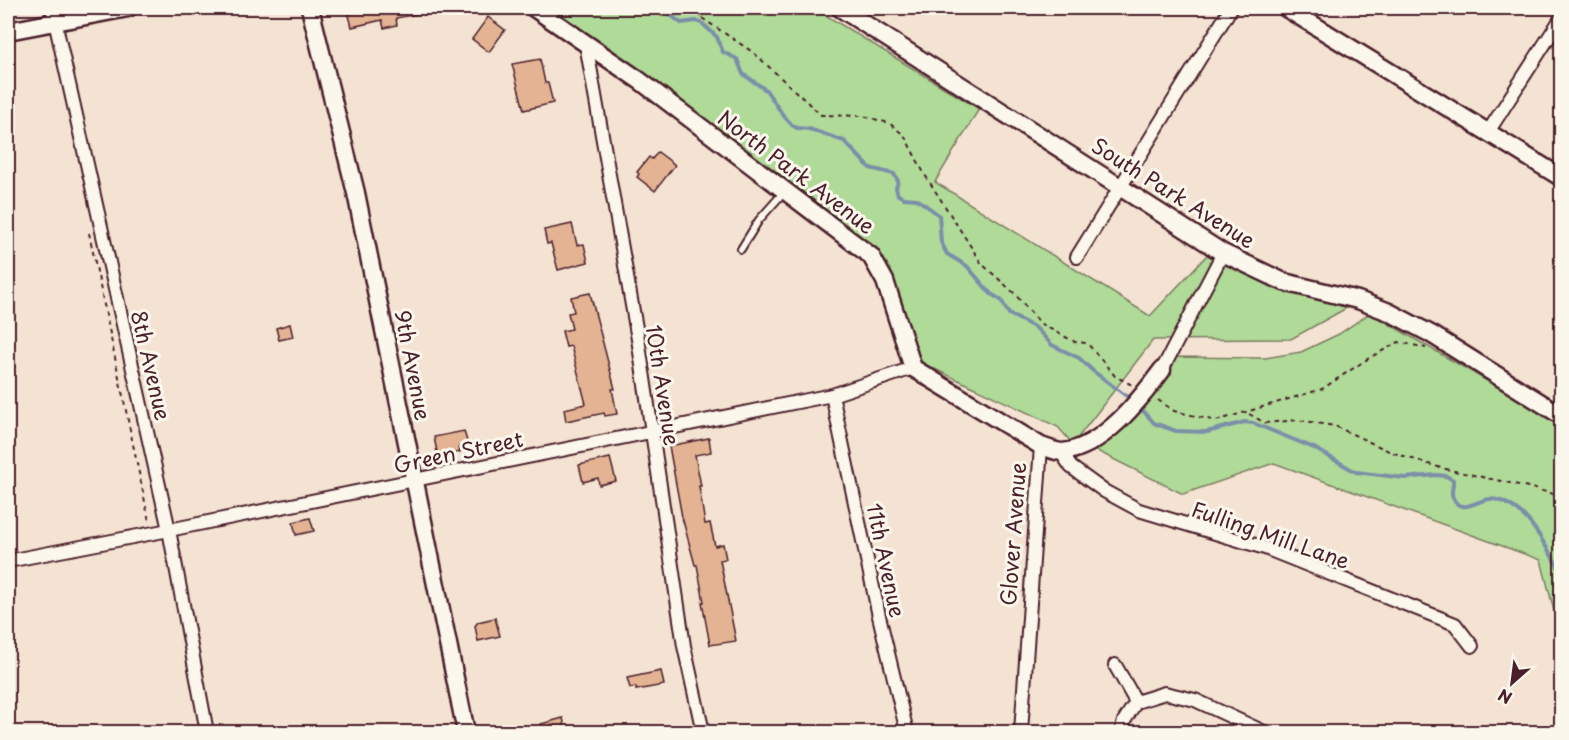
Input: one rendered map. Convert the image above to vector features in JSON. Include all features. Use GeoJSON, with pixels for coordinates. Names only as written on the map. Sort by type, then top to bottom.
{"type":"FeatureCollection","features":[{"type":"Feature","properties":{"kind":"street"},"geometry":{"type":"LineString","coordinates":[[8,31],[53,14],[128,8]]}},
{"type":"Feature","properties":{"kind":"street","name":"9th Avenue"},"geometry":{"type":"LineString","coordinates":[[310,8],[356,193],[466,732]]}},
{"type":"Feature","properties":{"kind":"street","name":"North Park Avenue"},"geometry":{"type":"LineString","coordinates":[[534,8],[639,80],[871,256],[885,281],[914,368]]}},
{"type":"Feature","properties":{"kind":"street","name":"South Park Avenue"},"geometry":{"type":"LineString","coordinates":[[840,8],[1223,253],[1284,282],[1370,304],[1389,312],[1431,334],[1562,416]]}},
{"type":"Feature","properties":{"kind":"street"},"geometry":{"type":"LineString","coordinates":[[1077,257],[1231,8]]}},
{"type":"Feature","properties":{"kind":"street"},"geometry":{"type":"LineString","coordinates":[[1288,8],[1562,178]]}},
{"type":"Feature","properties":{"kind":"street","name":"8th Avenue"},"geometry":{"type":"LineString","coordinates":[[53,14],[169,530],[207,732]]}},
{"type":"Feature","properties":{"kind":"street"},"geometry":{"type":"LineString","coordinates":[[1488,132],[1562,17]]}},
{"type":"Feature","properties":{"kind":"street","name":"10th Avenue"},"geometry":{"type":"LineString","coordinates":[[586,44],[639,345],[684,646],[704,732]]}},
{"type":"Feature","properties":{"kind":"street"},"geometry":{"type":"LineString","coordinates":[[1061,452],[1083,447],[1109,430],[1162,370],[1223,253]]}},
{"type":"Feature","properties":{"kind":"street"},"geometry":{"type":"LineString","coordinates":[[914,368],[1041,446]]}},
{"type":"Feature","properties":{"kind":"street","name":"Green Street"},"geometry":{"type":"LineString","coordinates":[[8,561],[832,395],[914,368]]}},
{"type":"Feature","properties":{"kind":"street","name":"11th Avenue"},"geometry":{"type":"LineString","coordinates":[[832,395],[879,616],[908,732]]}},
{"type":"Feature","properties":{"kind":"street","name":"Glover Avenue"},"geometry":{"type":"LineString","coordinates":[[1021,732],[1041,446],[1061,452]]}},
{"type":"Feature","properties":{"kind":"street","name":"Fulling Mill Lane"},"geometry":{"type":"LineString","coordinates":[[1061,452],[1071,467],[1104,491],[1138,510],[1264,548],[1455,624],[1472,646]]}},
{"type":"Feature","properties":{"kind":"street"},"geometry":{"type":"LineString","coordinates":[[1114,665],[1136,702]]}},
{"type":"Feature","properties":{"kind":"street"},"geometry":{"type":"LineString","coordinates":[[1121,732],[1124,721],[1136,702],[1165,693],[1195,700],[1264,732]]}},
{"type":"Feature","properties":{"kind":"lane"},"geometry":{"type":"LineString","coordinates":[[741,249],[759,220],[786,190]]}},
{"type":"Feature","properties":{"kind":"path"},"geometry":{"type":"LineString","coordinates":[[687,8],[754,53],[821,115],[862,116],[889,123],[904,135],[925,175],[982,264],[1013,292],[1041,324],[1075,342],[1088,343],[1115,376],[1138,399],[1174,411],[1215,420],[1322,388],[1399,342],[1431,350]]}},
{"type":"Feature","properties":{"kind":"path"},"geometry":{"type":"LineString","coordinates":[[87,223],[150,526]]}},
{"type":"Feature","properties":{"kind":"path"},"geometry":{"type":"LineString","coordinates":[[1249,414],[1265,423],[1298,420],[1335,426],[1391,452],[1441,468],[1557,495],[1562,501]]}},
{"type":"Feature","properties":{"kind":"green space"},"geometry":{"type":"Polygon","coordinates":[[[549,8],[814,8],[979,109],[935,182],[1150,316],[1207,255],[1278,289],[1352,305],[1291,339],[1153,340],[1073,444],[1058,427],[922,363],[878,249],[649,78],[549,8]]]}},
{"type":"Feature","properties":{"kind":"green space"},"geometry":{"type":"Polygon","coordinates":[[[1370,313],[1561,424],[1561,638],[1541,560],[1274,463],[1183,494],[1091,448],[1151,369],[1172,357],[1265,358],[1301,352],[1339,334],[1370,313]]]}},
{"type":"Feature","properties":{"kind":"building"},"geometry":{"type":"Polygon","coordinates":[[[347,8],[428,8],[429,12],[396,18],[397,25],[384,28],[382,20],[352,27],[347,8]]]}},
{"type":"Feature","properties":{"kind":"building"},"geometry":{"type":"Polygon","coordinates":[[[488,17],[505,30],[489,52],[472,39],[488,17]]]}},
{"type":"Feature","properties":{"kind":"building"},"geometry":{"type":"Polygon","coordinates":[[[540,59],[545,83],[548,83],[553,103],[524,110],[512,64],[540,59]]]}},
{"type":"Feature","properties":{"kind":"building"},"geometry":{"type":"Polygon","coordinates":[[[658,152],[675,165],[655,191],[637,177],[639,174],[637,172],[649,157],[652,159],[658,152]]]}},
{"type":"Feature","properties":{"kind":"building"},"geometry":{"type":"Polygon","coordinates":[[[572,224],[577,245],[584,244],[588,262],[558,270],[551,243],[547,244],[544,230],[572,224]]]}},
{"type":"Feature","properties":{"kind":"building"},"geometry":{"type":"Polygon","coordinates":[[[590,293],[615,389],[612,389],[617,414],[605,416],[604,413],[566,421],[564,409],[586,404],[571,346],[566,347],[562,331],[572,329],[568,313],[574,312],[571,297],[590,293]]]}},
{"type":"Feature","properties":{"kind":"building"},"geometry":{"type":"Polygon","coordinates":[[[290,324],[293,337],[279,340],[276,328],[290,324]]]}},
{"type":"Feature","properties":{"kind":"building"},"geometry":{"type":"Polygon","coordinates":[[[464,431],[468,445],[459,447],[460,452],[438,457],[434,437],[464,431]]]}},
{"type":"Feature","properties":{"kind":"building"},"geometry":{"type":"Polygon","coordinates":[[[709,438],[711,452],[695,455],[701,486],[699,486],[705,524],[710,523],[715,546],[723,544],[726,559],[720,560],[736,641],[710,645],[697,565],[695,565],[682,517],[669,446],[709,438]]]}},
{"type":"Feature","properties":{"kind":"building"},"geometry":{"type":"Polygon","coordinates":[[[610,458],[616,481],[599,485],[598,478],[583,482],[579,465],[610,458]]]}},
{"type":"Feature","properties":{"kind":"building"},"geometry":{"type":"Polygon","coordinates":[[[310,518],[314,531],[296,535],[293,522],[310,518]]]}},
{"type":"Feature","properties":{"kind":"building"},"geometry":{"type":"Polygon","coordinates":[[[495,618],[500,636],[478,641],[475,626],[478,622],[495,618]]]}},
{"type":"Feature","properties":{"kind":"building"},"geometry":{"type":"Polygon","coordinates":[[[661,671],[664,685],[636,690],[636,687],[630,688],[627,678],[661,671]]]}},
{"type":"Feature","properties":{"kind":"building"},"geometry":{"type":"Polygon","coordinates":[[[563,718],[566,732],[543,732],[541,724],[563,718]]]}},
{"type":"Feature","properties":{"kind":"waterway"},"geometry":{"type":"LineString","coordinates":[[661,8],[681,23],[696,21],[703,24],[717,37],[723,52],[737,59],[743,74],[766,90],[792,125],[844,141],[870,168],[894,174],[898,181],[896,188],[898,195],[917,199],[939,215],[941,242],[947,254],[967,266],[991,294],[1001,300],[1009,314],[1036,328],[1052,345],[1079,358],[1133,401]]}},
{"type":"Feature","properties":{"kind":"waterway"},"geometry":{"type":"LineString","coordinates":[[1139,406],[1154,423],[1176,431],[1207,432],[1245,422],[1253,423],[1314,448],[1356,472],[1405,478],[1446,476],[1453,480],[1452,496],[1461,506],[1490,499],[1504,502],[1516,509],[1535,530],[1562,573]]}}]}
